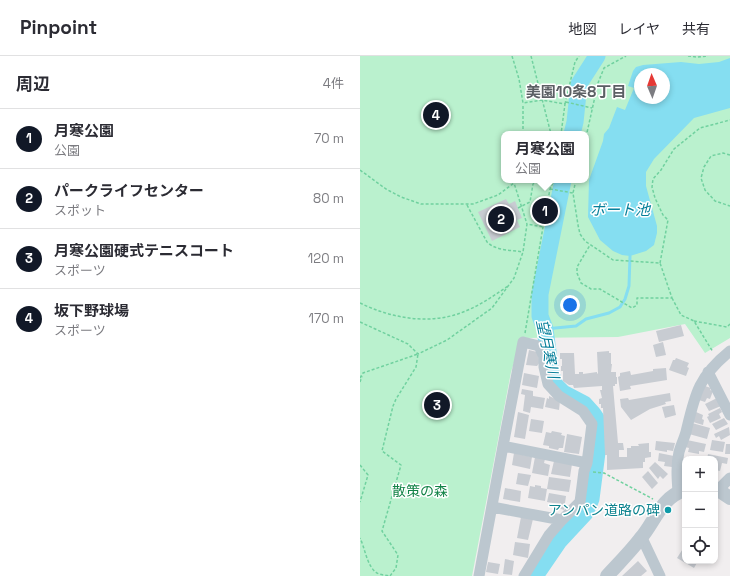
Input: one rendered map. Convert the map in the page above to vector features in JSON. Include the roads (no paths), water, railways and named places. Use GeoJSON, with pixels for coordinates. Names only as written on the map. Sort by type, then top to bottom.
{"type":"FeatureCollection","features":[{"type":"Feature","properties":{"kind":"street"},"geometry":{"type":"LineString","coordinates":[[479,576],[523,342],[539,346],[544,356],[544,367],[548,384],[559,396],[583,410],[592,424],[580,502],[548,535],[524,576]]}},
{"type":"Feature","properties":{"kind":"street"},"geometry":{"type":"LineString","coordinates":[[607,576],[642,538],[664,504],[682,491],[677,469],[679,452],[694,398],[701,382],[714,364],[730,351]]}},
{"type":"Feature","properties":{"kind":"street"},"geometry":{"type":"LineString","coordinates":[[708,372],[730,415]]}},
{"type":"Feature","properties":{"kind":"street"},"geometry":{"type":"LineString","coordinates":[[503,446],[587,463]]}},
{"type":"Feature","properties":{"kind":"street"},"geometry":{"type":"LineString","coordinates":[[718,489],[730,478]]}},
{"type":"Feature","properties":{"kind":"street"},"geometry":{"type":"LineString","coordinates":[[718,491],[730,498]]}},
{"type":"Feature","properties":{"kind":"street"},"geometry":{"type":"LineString","coordinates":[[492,507],[562,520]]}},
{"type":"Feature","properties":{"kind":"street"},"geometry":{"type":"LineString","coordinates":[[642,538],[660,576]]}},
{"type":"Feature","properties":{"kind":"water","name":"ボート池"},"geometry":{"type":"Polygon","coordinates":[[[730,58],[730,108],[694,118],[654,159],[646,172],[646,186],[657,226],[654,245],[646,251],[630,256],[622,255],[613,251],[600,240],[588,217],[589,180],[603,141],[604,134],[609,128],[617,107],[625,110],[634,88],[634,104],[670,104],[670,68],[635,68],[636,67],[643,65],[681,62],[699,64],[719,62],[730,58]]]}},
{"type":"Feature","properties":{"kind":"water","name":"ボート池"},"geometry":{"type":"Polygon","coordinates":[[[634,70],[634,88],[628,86],[634,70]]]}},
{"type":"Feature","properties":{"kind":"waterway","name":"望月寒川"},"geometry":{"type":"LineString","coordinates":[[573,131],[579,84],[597,56]]}},
{"type":"Feature","properties":{"kind":"waterway","name":"望月寒川"},"geometry":{"type":"LineString","coordinates":[[535,576],[559,541],[585,513],[591,499],[599,437],[597,420],[593,414],[584,404],[563,393],[555,385],[551,374],[545,329],[540,316],[540,294],[562,183]]}},
{"type":"Feature","properties":{"kind":"waterway"},"geometry":{"type":"LineString","coordinates":[[545,329],[576,326],[586,319],[609,313],[620,307],[625,299],[629,286],[630,256]]}},
{"type":"Feature","properties":{"kind":"place","name":"坂下野球場"},"geometry":{"type":"Point","coordinates":[436,115]}},
{"type":"Feature","properties":{"kind":"place","name":"月寒公園"},"geometry":{"type":"Point","coordinates":[545,211]}},
{"type":"Feature","properties":{"kind":"place","name":"パークライフセンター"},"geometry":{"type":"Point","coordinates":[501,219]}},
{"type":"Feature","properties":{"kind":"place","name":"月寒公園硬式テニスコート"},"geometry":{"type":"Point","coordinates":[437,405]}},
{"type":"Feature","properties":{"kind":"place","name":"アンパン道路の碑"},"geometry":{"type":"Point","coordinates":[668,510]}},
{"type":"Feature","properties":{"kind":"district","name":"美園10条8丁目"},"geometry":{"type":"Point","coordinates":[576,91]}},
{"type":"Feature","properties":{"kind":"park label","name":"散策の森"},"geometry":{"type":"Point","coordinates":[420,491]}}]}
